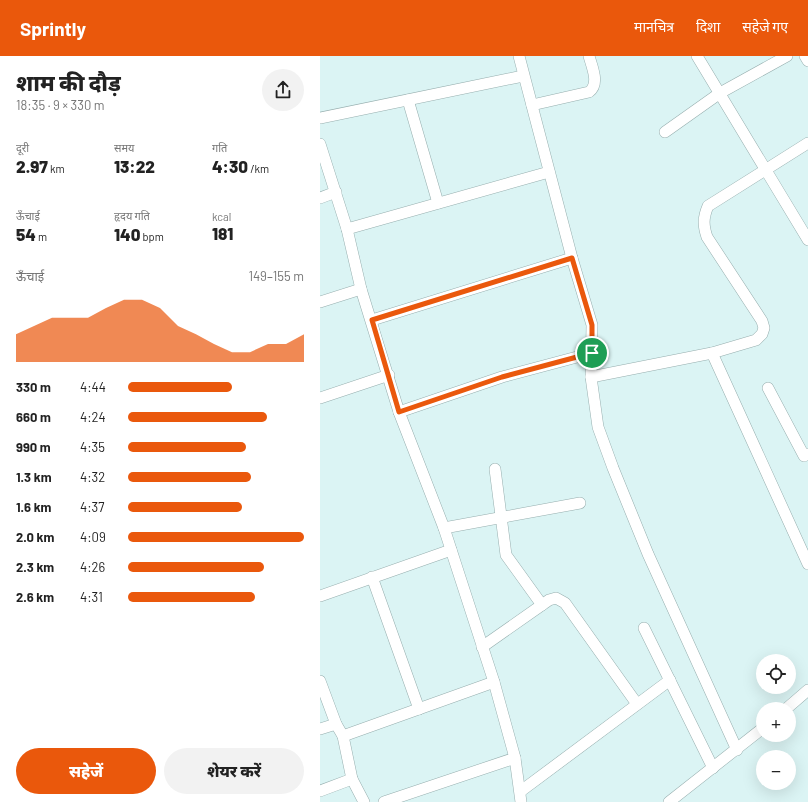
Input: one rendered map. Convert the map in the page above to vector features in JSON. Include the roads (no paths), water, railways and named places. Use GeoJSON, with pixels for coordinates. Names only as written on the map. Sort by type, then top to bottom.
{"type":"FeatureCollection","features":[{"type":"Feature","properties":{"kind":"street"},"geometry":{"type":"LineString","coordinates":[[519,56],[523,76],[572,258],[592,325],[591,377],[598,427],[648,554],[737,750]]}},
{"type":"Feature","properties":{"kind":"street"},"geometry":{"type":"LineString","coordinates":[[532,105],[582,94],[592,89],[595,81],[589,56]]}},
{"type":"Feature","properties":{"kind":"street"},"geometry":{"type":"LineString","coordinates":[[697,56],[808,240]]}},
{"type":"Feature","properties":{"kind":"street"},"geometry":{"type":"LineString","coordinates":[[664,132],[720,93],[787,56]]}},
{"type":"Feature","properties":{"kind":"street"},"geometry":{"type":"LineString","coordinates":[[805,56],[808,61]]}},
{"type":"Feature","properties":{"kind":"street"},"geometry":{"type":"LineString","coordinates":[[320,118],[523,76]]}},
{"type":"Feature","properties":{"kind":"street"},"geometry":{"type":"LineString","coordinates":[[408,100],[438,204]]}},
{"type":"Feature","properties":{"kind":"street"},"geometry":{"type":"LineString","coordinates":[[591,377],[712,353],[756,340],[762,334],[764,328],[762,321],[707,237],[703,224],[704,215],[708,206],[808,143]]}},
{"type":"Feature","properties":{"kind":"street"},"geometry":{"type":"LineString","coordinates":[[320,144],[347,229],[361,289],[389,375],[399,412],[444,528],[494,682],[515,758],[521,796],[637,704],[670,680]]}},
{"type":"Feature","properties":{"kind":"street"},"geometry":{"type":"LineString","coordinates":[[347,229],[549,172]]}},
{"type":"Feature","properties":{"kind":"street"},"geometry":{"type":"LineString","coordinates":[[320,198],[336,192]]}},
{"type":"Feature","properties":{"kind":"street"},"geometry":{"type":"LineString","coordinates":[[372,320],[572,258]]}},
{"type":"Feature","properties":{"kind":"street"},"geometry":{"type":"LineString","coordinates":[[320,302],[361,289]]}},
{"type":"Feature","properties":{"kind":"street"},"geometry":{"type":"LineString","coordinates":[[399,412],[502,377],[592,353]]}},
{"type":"Feature","properties":{"kind":"street"},"geometry":{"type":"LineString","coordinates":[[712,353],[803,543],[808,564]]}},
{"type":"Feature","properties":{"kind":"street"},"geometry":{"type":"LineString","coordinates":[[320,398],[389,375]]}},
{"type":"Feature","properties":{"kind":"street"},"geometry":{"type":"LineString","coordinates":[[768,388],[807,458]]}},
{"type":"Feature","properties":{"kind":"street"},"geometry":{"type":"LineString","coordinates":[[495,469],[506,556],[542,605]]}},
{"type":"Feature","properties":{"kind":"street"},"geometry":{"type":"LineString","coordinates":[[444,528],[580,502]]}},
{"type":"Feature","properties":{"kind":"street"},"geometry":{"type":"LineString","coordinates":[[320,596],[451,550]]}},
{"type":"Feature","properties":{"kind":"street"},"geometry":{"type":"LineString","coordinates":[[372,578],[419,709]]}},
{"type":"Feature","properties":{"kind":"street"},"geometry":{"type":"LineString","coordinates":[[482,647],[549,600],[556,598],[565,603],[637,704]]}},
{"type":"Feature","properties":{"kind":"street"},"geometry":{"type":"LineString","coordinates":[[644,628],[713,768]]}},
{"type":"Feature","properties":{"kind":"street"},"geometry":{"type":"LineString","coordinates":[[320,681],[342,736],[352,779],[364,802]]}},
{"type":"Feature","properties":{"kind":"street"},"geometry":{"type":"LineString","coordinates":[[342,736],[494,682]]}},
{"type":"Feature","properties":{"kind":"street"},"geometry":{"type":"LineString","coordinates":[[794,702],[808,690]]}},
{"type":"Feature","properties":{"kind":"street"},"geometry":{"type":"LineString","coordinates":[[320,728],[336,724]]}},
{"type":"Feature","properties":{"kind":"street"},"geometry":{"type":"LineString","coordinates":[[669,802],[756,734]]}},
{"type":"Feature","properties":{"kind":"street"},"geometry":{"type":"LineString","coordinates":[[384,802],[515,758]]}},
{"type":"Feature","properties":{"kind":"street"},"geometry":{"type":"LineString","coordinates":[[320,791],[352,779]]}}]}
